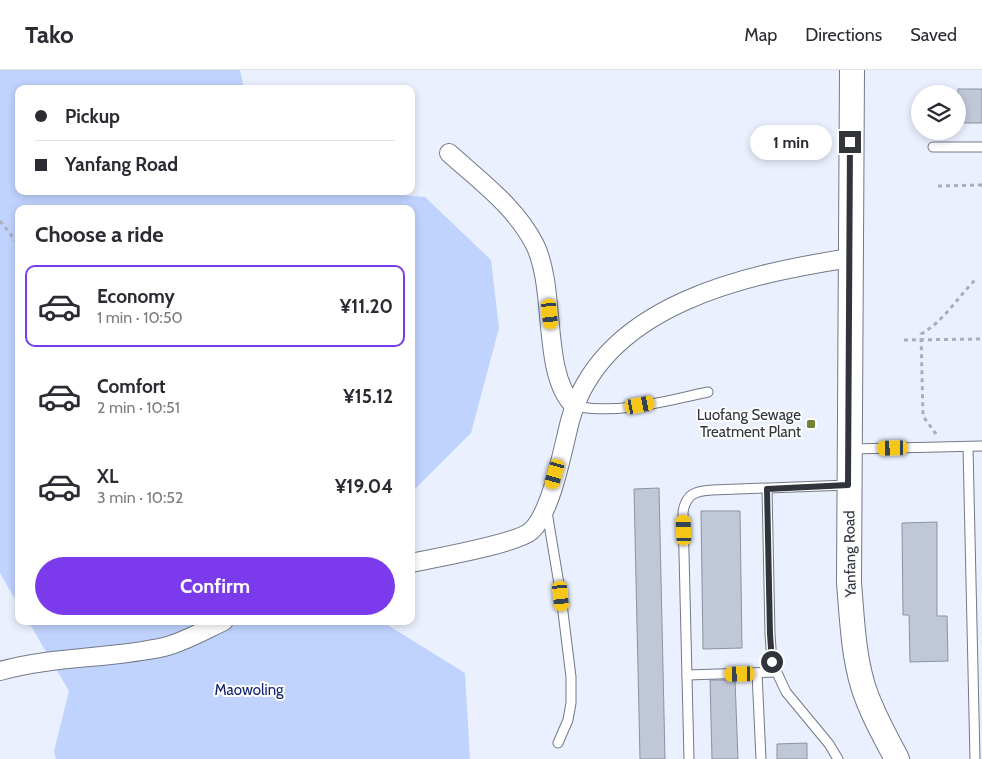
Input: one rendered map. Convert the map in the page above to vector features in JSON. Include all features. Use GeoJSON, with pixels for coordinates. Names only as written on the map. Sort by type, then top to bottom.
{"type":"FeatureCollection","features":[{"type":"Feature","properties":{"kind":"main road","name":"Yanfang Road"},"geometry":{"type":"LineString","coordinates":[[852,70],[848,449],[849,584],[854,640],[863,686],[879,725],[898,759]]}},
{"type":"Feature","properties":{"kind":"street"},"geometry":{"type":"LineString","coordinates":[[450,153],[497,194],[534,245],[547,289],[555,367],[560,385],[567,399],[574,406]]}},
{"type":"Feature","properties":{"kind":"street"},"geometry":{"type":"LineString","coordinates":[[415,562],[513,540],[531,531],[546,509],[574,406],[601,360],[628,335],[675,305],[723,285],[764,273],[850,258]]}},
{"type":"Feature","properties":{"kind":"street"},"geometry":{"type":"LineString","coordinates":[[0,671],[19,666],[106,657],[166,646],[215,625]]}},
{"type":"Feature","properties":{"kind":"lane"},"geometry":{"type":"LineString","coordinates":[[933,147],[982,147]]}},
{"type":"Feature","properties":{"kind":"lane"},"geometry":{"type":"LineString","coordinates":[[574,406],[595,410],[616,410],[708,392]]}},
{"type":"Feature","properties":{"kind":"lane"},"geometry":{"type":"LineString","coordinates":[[848,449],[982,446]]}},
{"type":"Feature","properties":{"kind":"lane"},"geometry":{"type":"LineString","coordinates":[[968,447],[977,617],[976,759]]}},
{"type":"Feature","properties":{"kind":"lane"},"geometry":{"type":"LineString","coordinates":[[689,759],[685,504],[689,497],[696,491],[848,485]]}},
{"type":"Feature","properties":{"kind":"lane"},"geometry":{"type":"LineString","coordinates":[[767,489],[772,662],[786,692],[829,744],[838,759]]}},
{"type":"Feature","properties":{"kind":"lane"},"geometry":{"type":"LineString","coordinates":[[546,509],[561,596],[571,677],[571,703],[568,720],[558,743]]}},
{"type":"Feature","properties":{"kind":"lane"},"geometry":{"type":"LineString","coordinates":[[687,675],[776,672]]}},
{"type":"Feature","properties":{"kind":"lane"},"geometry":{"type":"LineString","coordinates":[[757,673],[761,759]]}},
{"type":"Feature","properties":{"kind":"path"},"geometry":{"type":"LineString","coordinates":[[938,186],[982,186]]}},
{"type":"Feature","properties":{"kind":"path"},"geometry":{"type":"LineString","coordinates":[[0,221],[15,240]]}},
{"type":"Feature","properties":{"kind":"path"},"geometry":{"type":"LineString","coordinates":[[945,447],[923,416],[921,334],[934,327],[957,298],[975,280]]}},
{"type":"Feature","properties":{"kind":"path"},"geometry":{"type":"LineString","coordinates":[[904,340],[982,339]]}},
{"type":"Feature","properties":{"kind":"green space"},"geometry":{"type":"Polygon","coordinates":[[[0,70],[240,70],[243,85],[15,85],[15,195],[400,195],[425,197],[491,260],[499,328],[471,433],[415,489],[415,205],[15,205],[15,599],[0,573],[0,70]]]}},
{"type":"Feature","properties":{"kind":"green space","name":"Maowoling"},"geometry":{"type":"Polygon","coordinates":[[[30,625],[387,625],[465,673],[470,759],[56,759],[54,751],[69,691],[30,625]]]}},
{"type":"Feature","properties":{"kind":"building"},"geometry":{"type":"Polygon","coordinates":[[[966,89],[982,89],[982,123],[966,123],[966,89]]]}},
{"type":"Feature","properties":{"kind":"building"},"geometry":{"type":"Polygon","coordinates":[[[659,488],[665,759],[640,759],[634,489],[659,488]]]}},
{"type":"Feature","properties":{"kind":"building"},"geometry":{"type":"Polygon","coordinates":[[[701,511],[740,511],[742,648],[703,649],[701,511]]]}},
{"type":"Feature","properties":{"kind":"building"},"geometry":{"type":"Polygon","coordinates":[[[937,522],[937,616],[947,616],[948,661],[910,662],[909,615],[903,615],[902,523],[937,522]]]}},
{"type":"Feature","properties":{"kind":"building"},"geometry":{"type":"Polygon","coordinates":[[[710,680],[735,680],[738,759],[712,759],[710,680]]]}},
{"type":"Feature","properties":{"kind":"building"},"geometry":{"type":"Polygon","coordinates":[[[807,743],[807,759],[777,759],[777,744],[807,743]]]}},
{"type":"Feature","properties":{"kind":"place","name":"Luofang Sewage Treatment Plant"},"geometry":{"type":"Point","coordinates":[811,424]}},
{"type":"Feature","properties":{"kind":"route"},"geometry":{"type":"LineString","coordinates":[[772,662],[767,489],[848,485],[850,142]]}}]}
